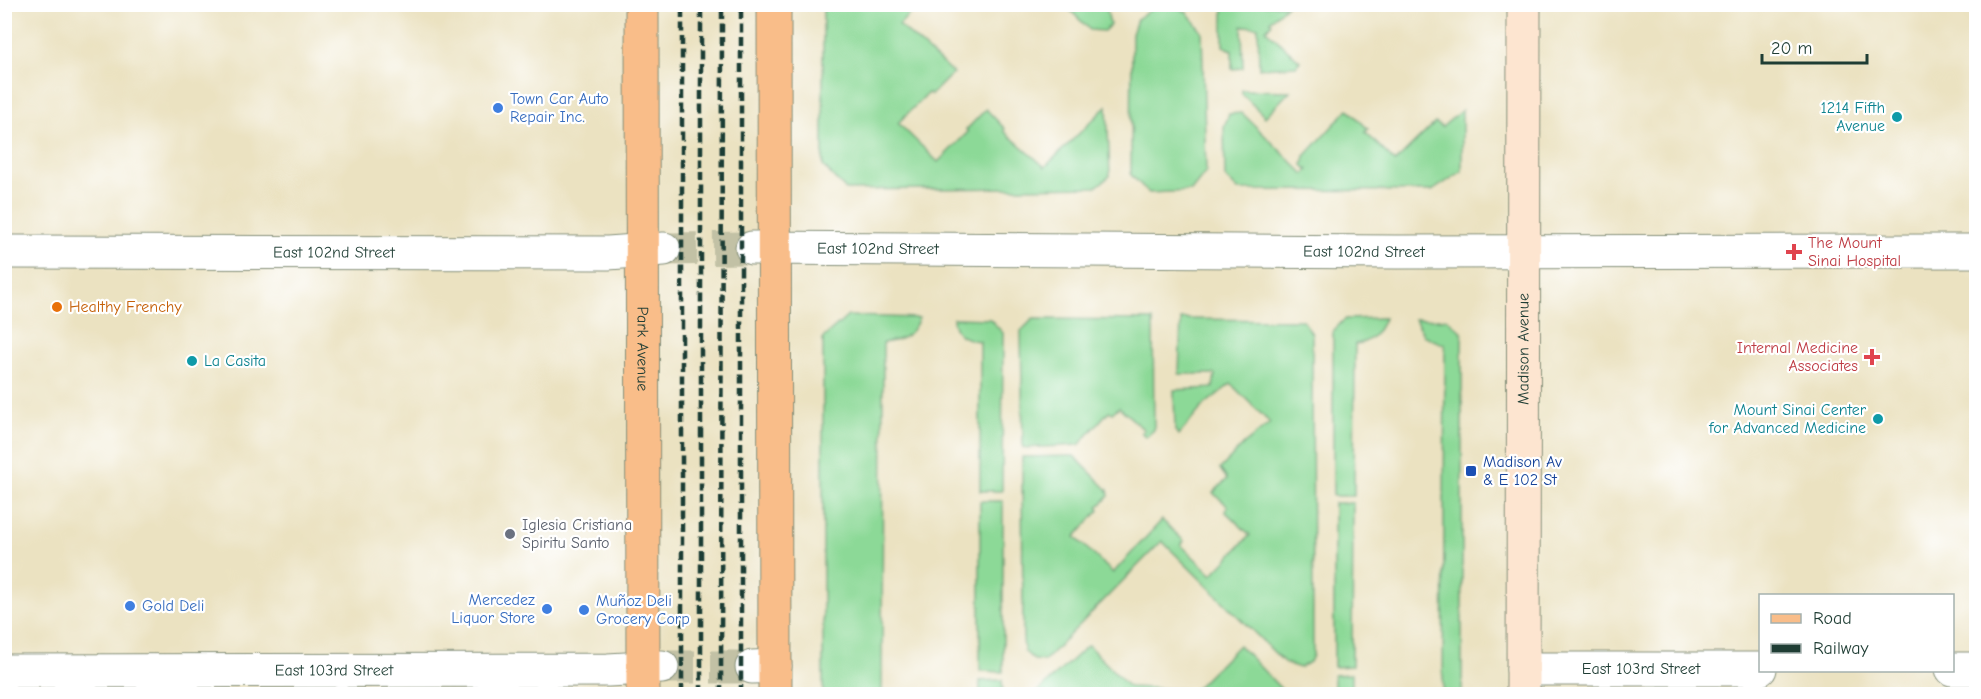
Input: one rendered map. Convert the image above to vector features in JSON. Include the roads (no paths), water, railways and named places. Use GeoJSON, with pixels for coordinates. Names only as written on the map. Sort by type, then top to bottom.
{"type":"FeatureCollection","features":[{"type":"Feature","properties":{"kind":"main road","name":"Park Avenue"},"geometry":{"type":"LineString","coordinates":[[642,4],[653,250],[649,676]]}},
{"type":"Feature","properties":{"kind":"main road"},"geometry":{"type":"LineString","coordinates":[[767,676],[764,248],[774,4]]}},
{"type":"Feature","properties":{"kind":"main road","name":"Madison Avenue"},"geometry":{"type":"LineString","coordinates":[[1523,682],[1524,4]]}},
{"type":"Feature","properties":{"kind":"street","name":"East 102nd Street"},"geometry":{"type":"LineString","coordinates":[[764,248],[1977,251]]}},
{"type":"Feature","properties":{"kind":"street","name":"East 102nd Street"},"geometry":{"type":"LineString","coordinates":[[4,252],[653,250]]}},
{"type":"Feature","properties":{"kind":"street","name":"East 103rd Street"},"geometry":{"type":"LineString","coordinates":[[1523,682],[1759,669]]}},
{"type":"Feature","properties":{"kind":"street"},"geometry":{"type":"LineString","coordinates":[[1954,669],[1977,669]]}},
{"type":"Feature","properties":{"kind":"street","name":"East 103rd Street"},"geometry":{"type":"LineString","coordinates":[[4,671],[649,676]]}},
{"type":"Feature","properties":{"kind":"tunnel"},"geometry":{"type":"LineString","coordinates":[[664,249],[752,248]]}},
{"type":"Feature","properties":{"kind":"tunnel"},"geometry":{"type":"LineString","coordinates":[[662,667],[752,667]]}},
{"type":"Feature","properties":{"kind":"railway"},"geometry":{"type":"LineString","coordinates":[[682,4],[682,694]]}},
{"type":"Feature","properties":{"kind":"railway"},"geometry":{"type":"LineString","coordinates":[[701,4],[701,694]]}},
{"type":"Feature","properties":{"kind":"railway"},"geometry":{"type":"LineString","coordinates":[[721,694],[722,4]]}},
{"type":"Feature","properties":{"kind":"railway"},"geometry":{"type":"LineString","coordinates":[[741,4],[741,694]]}},
{"type":"Feature","properties":{"kind":"place","name":"Town Car Auto Repair Inc."},"geometry":{"type":"Point","coordinates":[498,108]}},
{"type":"Feature","properties":{"kind":"place","name":"1214 Fifth Avenue"},"geometry":{"type":"Point","coordinates":[1897,117]}},
{"type":"Feature","properties":{"kind":"place","name":"The Mount Sinai Hospital"},"geometry":{"type":"Point","coordinates":[1794,252]}},
{"type":"Feature","properties":{"kind":"place","name":"Healthy Frenchy"},"geometry":{"type":"Point","coordinates":[57,307]}},
{"type":"Feature","properties":{"kind":"place","name":"Internal Medicine Associates"},"geometry":{"type":"Point","coordinates":[1872,357]}},
{"type":"Feature","properties":{"kind":"place","name":"La Casita"},"geometry":{"type":"Point","coordinates":[192,361]}},
{"type":"Feature","properties":{"kind":"place","name":"Mount Sinai Center for Advanced Medicine"},"geometry":{"type":"Point","coordinates":[1878,419]}},
{"type":"Feature","properties":{"kind":"place","name":"Madison Av & E 102 St"},"geometry":{"type":"Point","coordinates":[1471,471]}},
{"type":"Feature","properties":{"kind":"place","name":"Iglesia Cristiana Spiritu Santo"},"geometry":{"type":"Point","coordinates":[510,534]}},
{"type":"Feature","properties":{"kind":"place","name":"Gold Deli"},"geometry":{"type":"Point","coordinates":[130,606]}},
{"type":"Feature","properties":{"kind":"place","name":"Mercedez Liquor Store"},"geometry":{"type":"Point","coordinates":[547,609]}},
{"type":"Feature","properties":{"kind":"place","name":"Muñoz Deli Grocery Corp"},"geometry":{"type":"Point","coordinates":[584,610]}}]}
